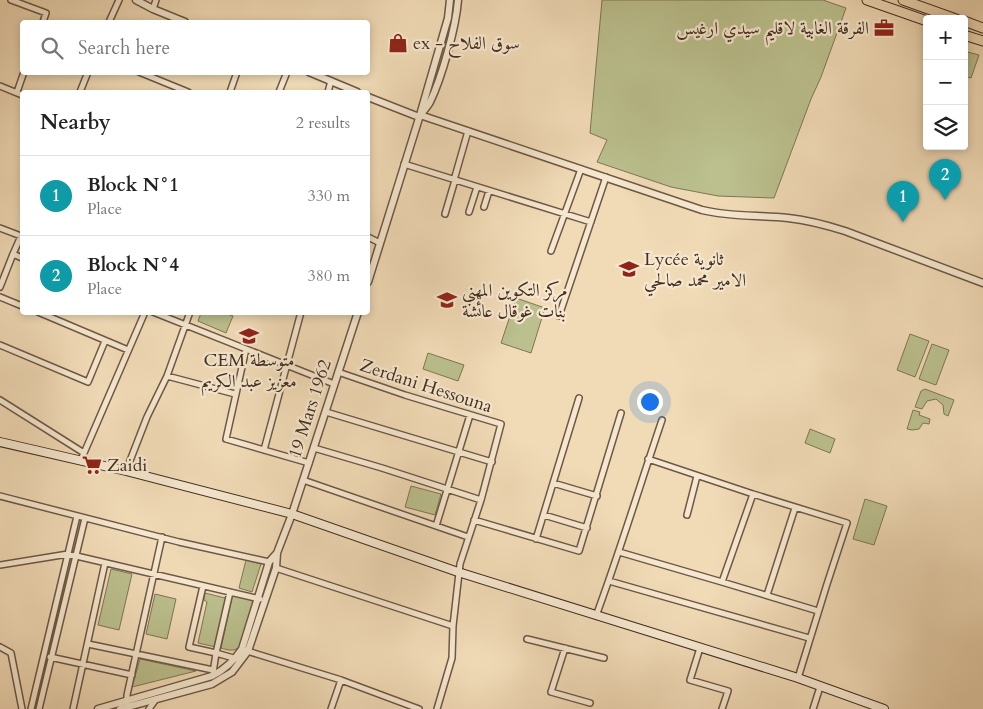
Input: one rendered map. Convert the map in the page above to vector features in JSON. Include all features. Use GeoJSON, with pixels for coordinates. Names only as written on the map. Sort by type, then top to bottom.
{"type":"FeatureCollection","features":[{"type":"Feature","properties":{"kind":"highway"},"geometry":{"type":"LineString","coordinates":[[867,0],[923,20]]}},
{"type":"Feature","properties":{"kind":"highway"},"geometry":{"type":"LineString","coordinates":[[903,0],[945,15]]}},
{"type":"Feature","properties":{"kind":"highway"},"geometry":{"type":"LineString","coordinates":[[968,23],[983,28]]}},
{"type":"Feature","properties":{"kind":"highway"},"geometry":{"type":"LineString","coordinates":[[968,35],[983,41]]}},
{"type":"Feature","properties":{"kind":"main road"},"geometry":{"type":"LineString","coordinates":[[0,442],[83,456],[126,471],[292,514],[458,572],[798,678],[884,709]]}},
{"type":"Feature","properties":{"kind":"street"},"geometry":{"type":"LineString","coordinates":[[11,0],[46,13],[44,20]]}},
{"type":"Feature","properties":{"kind":"street"},"geometry":{"type":"LineString","coordinates":[[110,20],[119,0]]}},
{"type":"Feature","properties":{"kind":"street"},"geometry":{"type":"LineString","coordinates":[[136,0],[180,20]]}},
{"type":"Feature","properties":{"kind":"street"},"geometry":{"type":"LineString","coordinates":[[153,9],[156,0]]}},
{"type":"Feature","properties":{"kind":"street"},"geometry":{"type":"LineString","coordinates":[[370,276],[420,116],[448,18],[450,0]]}},
{"type":"Feature","properties":{"kind":"street"},"geometry":{"type":"LineString","coordinates":[[420,116],[429,103],[435,89],[453,29],[458,0]]}},
{"type":"Feature","properties":{"kind":"street"},"geometry":{"type":"LineString","coordinates":[[21,90],[23,75]]}},
{"type":"Feature","properties":{"kind":"street"},"geometry":{"type":"LineString","coordinates":[[81,90],[87,75]]}},
{"type":"Feature","properties":{"kind":"street"},"geometry":{"type":"LineString","coordinates":[[146,75],[183,90]]}},
{"type":"Feature","properties":{"kind":"street"},"geometry":{"type":"LineString","coordinates":[[231,90],[236,75]]}},
{"type":"Feature","properties":{"kind":"street"},"geometry":{"type":"LineString","coordinates":[[280,90],[286,75]]}},
{"type":"Feature","properties":{"kind":"street"},"geometry":{"type":"LineString","coordinates":[[316,75],[352,90]]}},
{"type":"Feature","properties":{"kind":"street"},"geometry":{"type":"LineString","coordinates":[[329,90],[331,81]]}},
{"type":"Feature","properties":{"kind":"street"},"geometry":{"type":"LineString","coordinates":[[0,86],[20,94]]}},
{"type":"Feature","properties":{"kind":"street"},"geometry":{"type":"LineString","coordinates":[[370,98],[710,212],[787,218],[824,225],[983,282]]}},
{"type":"Feature","properties":{"kind":"street"},"geometry":{"type":"LineString","coordinates":[[445,214],[468,131]]}},
{"type":"Feature","properties":{"kind":"street"},"geometry":{"type":"LineString","coordinates":[[404,164],[591,222]]}},
{"type":"Feature","properties":{"kind":"street"},"geometry":{"type":"LineString","coordinates":[[551,250],[581,169]]}},
{"type":"Feature","properties":{"kind":"street"},"geometry":{"type":"LineString","coordinates":[[559,316],[606,177]]}},
{"type":"Feature","properties":{"kind":"street"},"geometry":{"type":"LineString","coordinates":[[469,212],[477,187]]}},
{"type":"Feature","properties":{"kind":"street"},"geometry":{"type":"LineString","coordinates":[[484,207],[489,191]]}},
{"type":"Feature","properties":{"kind":"street"},"geometry":{"type":"LineString","coordinates":[[0,228],[20,233]]}},
{"type":"Feature","properties":{"kind":"street"},"geometry":{"type":"LineString","coordinates":[[0,286],[20,238]]}},
{"type":"Feature","properties":{"kind":"street"},"geometry":{"type":"LineString","coordinates":[[370,238],[380,243]]}},
{"type":"Feature","properties":{"kind":"street"},"geometry":{"type":"LineString","coordinates":[[13,254],[20,257]]}},
{"type":"Feature","properties":{"kind":"street"},"geometry":{"type":"LineString","coordinates":[[0,296],[20,305]]}},
{"type":"Feature","properties":{"kind":"street"},"geometry":{"type":"LineString","coordinates":[[45,315],[128,350]]}},
{"type":"Feature","properties":{"kind":"street"},"geometry":{"type":"LineString","coordinates":[[0,400],[83,456],[144,315]]}},
{"type":"Feature","properties":{"kind":"street"},"geometry":{"type":"LineString","coordinates":[[160,315],[334,384]]}},
{"type":"Feature","properties":{"kind":"street"},"geometry":{"type":"LineString","coordinates":[[126,471],[147,417],[167,376],[189,315]]}},
{"type":"Feature","properties":{"kind":"street"},"geometry":{"type":"LineString","coordinates":[[264,450],[300,315]]}},
{"type":"Feature","properties":{"kind":"street","name":"19 Mars 1962"},"geometry":{"type":"LineString","coordinates":[[277,553],[292,514],[357,315]]}},
{"type":"Feature","properties":{"kind":"street"},"geometry":{"type":"LineString","coordinates":[[0,345],[88,382],[105,341]]}},
{"type":"Feature","properties":{"kind":"street"},"geometry":{"type":"LineString","coordinates":[[246,349],[226,439],[309,463]]}},
{"type":"Feature","properties":{"kind":"street","name":"Zerdani Hessouna"},"geometry":{"type":"LineString","coordinates":[[338,372],[405,395],[501,424],[492,462],[458,572],[452,658],[437,709]]}},
{"type":"Feature","properties":{"kind":"street"},"geometry":{"type":"LineString","coordinates":[[167,376],[235,394]]}},
{"type":"Feature","properties":{"kind":"street"},"geometry":{"type":"LineString","coordinates":[[536,538],[579,398]]}},
{"type":"Feature","properties":{"kind":"street"},"geometry":{"type":"LineString","coordinates":[[326,412],[492,462]]}},
{"type":"Feature","properties":{"kind":"street"},"geometry":{"type":"LineString","coordinates":[[474,520],[579,551],[621,413]]}},
{"type":"Feature","properties":{"kind":"street"},"geometry":{"type":"LineString","coordinates":[[436,526],[470,415]]}},
{"type":"Feature","properties":{"kind":"street"},"geometry":{"type":"LineString","coordinates":[[596,616],[662,420]]}},
{"type":"Feature","properties":{"kind":"street"},"geometry":{"type":"LineString","coordinates":[[314,448],[480,500]]}},
{"type":"Feature","properties":{"kind":"street"},"geometry":{"type":"LineString","coordinates":[[648,459],[795,508],[847,523],[798,678]]}},
{"type":"Feature","properties":{"kind":"street"},"geometry":{"type":"LineString","coordinates":[[687,516],[697,476]]}},
{"type":"Feature","properties":{"kind":"street"},"geometry":{"type":"LineString","coordinates":[[303,480],[468,536]]}},
{"type":"Feature","properties":{"kind":"street"},"geometry":{"type":"LineString","coordinates":[[554,483],[597,496]]}},
{"type":"Feature","properties":{"kind":"street"},"geometry":{"type":"LineString","coordinates":[[722,582],[753,494]]}},
{"type":"Feature","properties":{"kind":"street"},"geometry":{"type":"LineString","coordinates":[[0,496],[269,562]]}},
{"type":"Feature","properties":{"kind":"street"},"geometry":{"type":"LineString","coordinates":[[767,596],[795,508]]}},
{"type":"Feature","properties":{"kind":"street"},"geometry":{"type":"LineString","coordinates":[[544,515],[587,528]]}},
{"type":"Feature","properties":{"kind":"street"},"geometry":{"type":"LineString","coordinates":[[31,709],[77,516]]}},
{"type":"Feature","properties":{"kind":"street"},"geometry":{"type":"LineString","coordinates":[[39,709],[85,518]]}},
{"type":"Feature","properties":{"kind":"street"},"geometry":{"type":"LineString","coordinates":[[127,703],[162,537]]}},
{"type":"Feature","properties":{"kind":"street"},"geometry":{"type":"LineString","coordinates":[[619,552],[818,611]]}},
{"type":"Feature","properties":{"kind":"street"},"geometry":{"type":"LineString","coordinates":[[262,600],[269,562],[277,553]]}},
{"type":"Feature","properties":{"kind":"street"},"geometry":{"type":"LineString","coordinates":[[98,709],[156,699],[212,684],[232,672],[245,650],[262,600],[276,568],[277,553]]}},
{"type":"Feature","properties":{"kind":"street"},"geometry":{"type":"LineString","coordinates":[[0,565],[68,554],[262,600]]}},
{"type":"Feature","properties":{"kind":"street"},"geometry":{"type":"LineString","coordinates":[[73,709],[105,563]]}},
{"type":"Feature","properties":{"kind":"street"},"geometry":{"type":"LineString","coordinates":[[276,568],[454,626]]}},
{"type":"Feature","properties":{"kind":"street"},"geometry":{"type":"LineString","coordinates":[[609,581],[810,638]]}},
{"type":"Feature","properties":{"kind":"street"},"geometry":{"type":"LineString","coordinates":[[203,586],[189,647],[239,659]]}},
{"type":"Feature","properties":{"kind":"street"},"geometry":{"type":"LineString","coordinates":[[212,684],[216,653],[230,592]]}},
{"type":"Feature","properties":{"kind":"street"},"geometry":{"type":"LineString","coordinates":[[527,639],[604,658]]}},
{"type":"Feature","properties":{"kind":"street"},"geometry":{"type":"LineString","coordinates":[[88,644],[137,653],[213,673]]}},
{"type":"Feature","properties":{"kind":"street"},"geometry":{"type":"LineString","coordinates":[[0,647],[11,653],[22,709]]}},
{"type":"Feature","properties":{"kind":"street"},"geometry":{"type":"LineString","coordinates":[[565,648],[552,692],[590,703]]}},
{"type":"Feature","properties":{"kind":"street"},"geometry":{"type":"LineString","coordinates":[[700,648],[690,680],[728,691],[722,709]]}},
{"type":"Feature","properties":{"kind":"street"},"geometry":{"type":"LineString","coordinates":[[245,650],[340,680],[419,709]]}},
{"type":"Feature","properties":{"kind":"street"},"geometry":{"type":"LineString","coordinates":[[44,655],[132,675]]}},
{"type":"Feature","properties":{"kind":"street"},"geometry":{"type":"LineString","coordinates":[[120,709],[127,703],[225,668],[239,659]]}},
{"type":"Feature","properties":{"kind":"street"},"geometry":{"type":"LineString","coordinates":[[329,709],[340,680]]}},
{"type":"Feature","properties":{"kind":"street"},"geometry":{"type":"LineString","coordinates":[[813,709],[820,687]]}},
{"type":"Feature","properties":{"kind":"street"},"geometry":{"type":"LineString","coordinates":[[149,709],[156,699]]}},
{"type":"Feature","properties":{"kind":"green space"},"geometry":{"type":"Polygon","coordinates":[[[602,0],[823,0],[846,8],[774,198],[718,196],[671,187],[597,162],[607,140],[590,133],[602,0]]]}},
{"type":"Feature","properties":{"kind":"green space"},"geometry":{"type":"Polygon","coordinates":[[[968,52],[979,55],[971,78],[968,77],[968,52]]]}},
{"type":"Feature","properties":{"kind":"green space"},"geometry":{"type":"Polygon","coordinates":[[[516,298],[545,308],[531,353],[501,343],[516,298]]]}},
{"type":"Feature","properties":{"kind":"green space"},"geometry":{"type":"Polygon","coordinates":[[[200,315],[233,316],[226,333],[198,321],[200,315]]]}},
{"type":"Feature","properties":{"kind":"green space"},"geometry":{"type":"Polygon","coordinates":[[[910,334],[929,341],[915,377],[897,370],[910,334]]]}},
{"type":"Feature","properties":{"kind":"green space"},"geometry":{"type":"Polygon","coordinates":[[[932,344],[949,350],[936,385],[919,379],[932,344]]]}},
{"type":"Feature","properties":{"kind":"green space"},"geometry":{"type":"Polygon","coordinates":[[[428,353],[464,365],[458,381],[423,369],[428,353]]]}},
{"type":"Feature","properties":{"kind":"green space"},"geometry":{"type":"Polygon","coordinates":[[[925,389],[954,400],[948,416],[944,414],[943,405],[936,399],[927,401],[922,409],[915,407],[921,391],[925,389]]]}},
{"type":"Feature","properties":{"kind":"green space"},"geometry":{"type":"Polygon","coordinates":[[[913,410],[920,412],[919,415],[930,419],[929,424],[923,423],[919,429],[907,429],[913,410]]]}},
{"type":"Feature","properties":{"kind":"green space"},"geometry":{"type":"Polygon","coordinates":[[[810,429],[835,439],[830,453],[805,443],[810,429]]]}},
{"type":"Feature","properties":{"kind":"green space"},"geometry":{"type":"Polygon","coordinates":[[[411,486],[441,494],[435,515],[405,507],[411,486]]]}},
{"type":"Feature","properties":{"kind":"green space"},"geometry":{"type":"Polygon","coordinates":[[[865,499],[887,506],[874,545],[853,539],[865,499]]]}},
{"type":"Feature","properties":{"kind":"green space"},"geometry":{"type":"Polygon","coordinates":[[[246,560],[261,564],[252,592],[239,588],[246,560]]]}},
{"type":"Feature","properties":{"kind":"green space"},"geometry":{"type":"Polygon","coordinates":[[[111,569],[132,574],[119,630],[98,625],[111,569]]]}},
{"type":"Feature","properties":{"kind":"green space"},"geometry":{"type":"Polygon","coordinates":[[[205,593],[226,599],[216,647],[198,643],[207,602],[204,600],[205,593]]]}},
{"type":"Feature","properties":{"kind":"green space"},"geometry":{"type":"Polygon","coordinates":[[[233,593],[255,599],[239,647],[231,650],[221,648],[233,593]]]}},
{"type":"Feature","properties":{"kind":"green space"},"geometry":{"type":"Polygon","coordinates":[[[155,594],[176,599],[167,639],[146,634],[155,594]]]}},
{"type":"Feature","properties":{"kind":"green space"},"geometry":{"type":"Polygon","coordinates":[[[140,659],[196,671],[132,687],[140,659]]]}},
{"type":"Feature","properties":{"kind":"place","name":"الفرقة الغابية لاقليم سيدي ارغيس"},"geometry":{"type":"Point","coordinates":[884,28]}},
{"type":"Feature","properties":{"kind":"place","name":"ex - سوق الفلاح"},"geometry":{"type":"Point","coordinates":[398,43]}},
{"type":"Feature","properties":{"kind":"place","name":"Block N°4"},"geometry":{"type":"Point","coordinates":[945,200]}},
{"type":"Feature","properties":{"kind":"place","name":"Block N°1"},"geometry":{"type":"Point","coordinates":[903,222]}},
{"type":"Feature","properties":{"kind":"place","name":"Lycée ثانوية الامير محمد صالحي"},"geometry":{"type":"Point","coordinates":[629,269]}},
{"type":"Feature","properties":{"kind":"place","name":"مركز التكوين المهني بنات غوقال عائشة"},"geometry":{"type":"Point","coordinates":[447,300]}},
{"type":"Feature","properties":{"kind":"place","name":"CEM متوسطة معزيز عبد الكريم"},"geometry":{"type":"Point","coordinates":[249,336]}},
{"type":"Feature","properties":{"kind":"place","name":"Zaidi"},"geometry":{"type":"Point","coordinates":[92,465]}}]}
